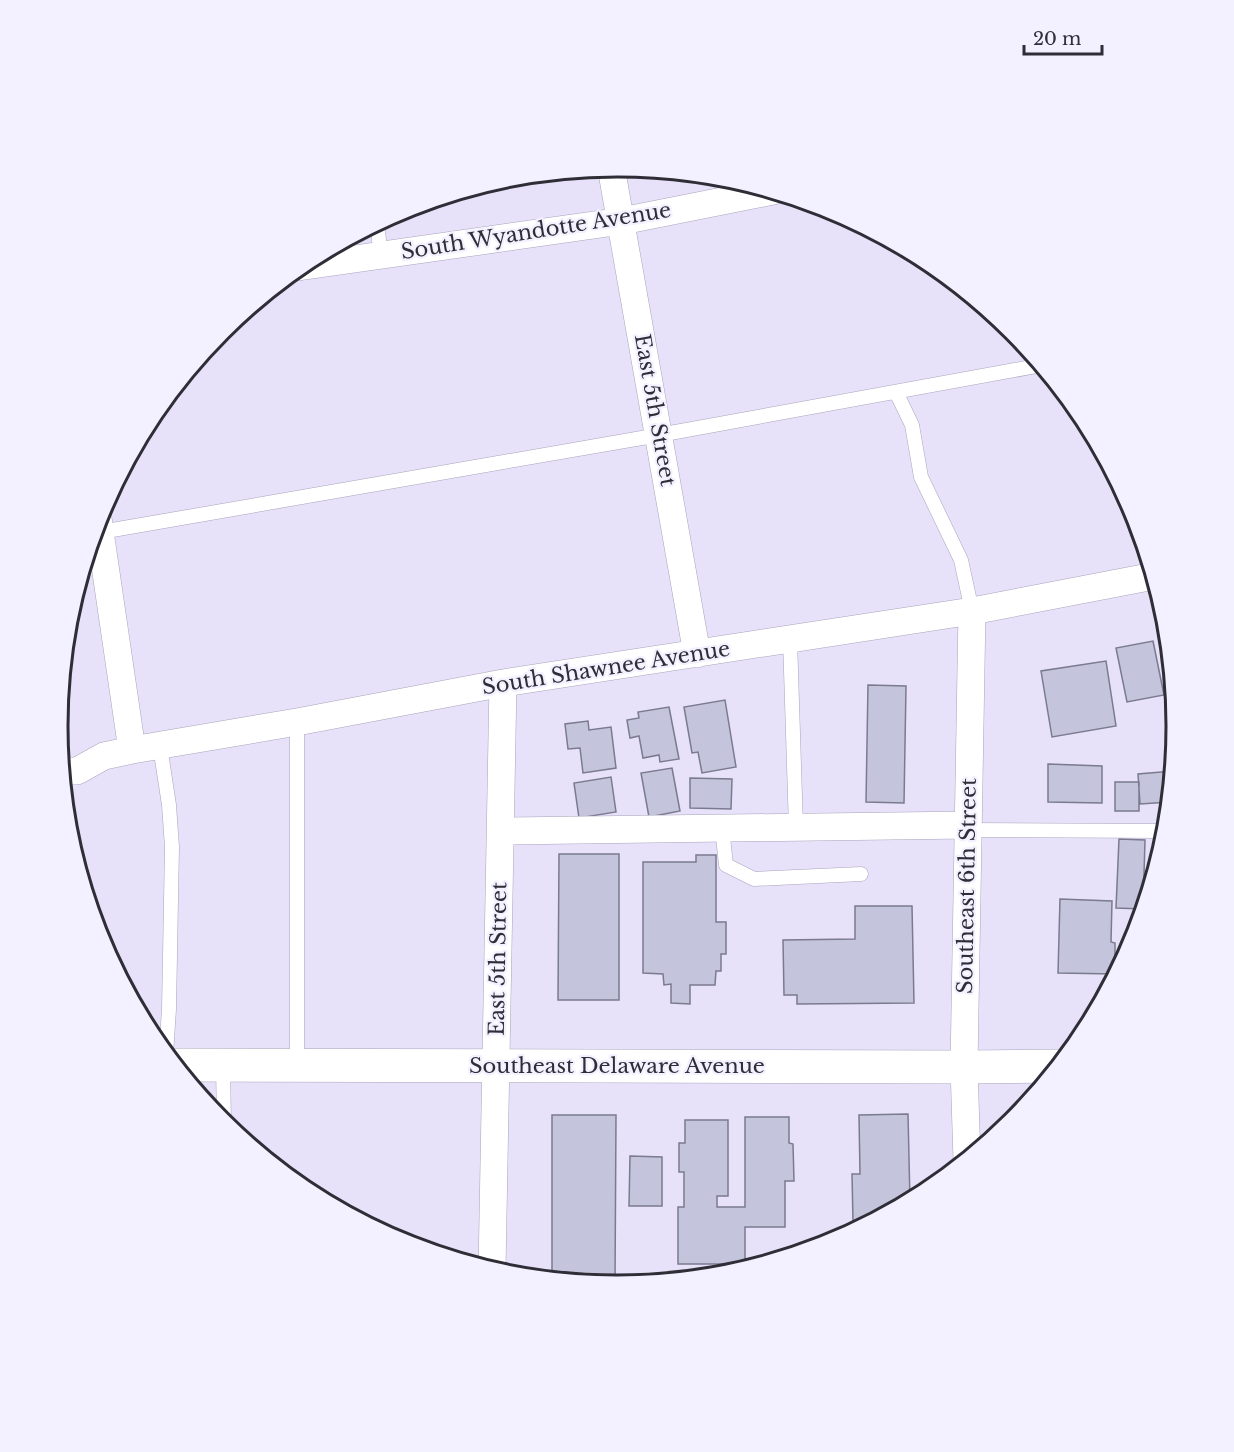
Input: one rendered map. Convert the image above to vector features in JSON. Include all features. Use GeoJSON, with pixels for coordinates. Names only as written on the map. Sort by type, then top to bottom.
{"type":"FeatureCollection","features":[{"type":"Feature","properties":{"kind":"street","name":"East 5th Street"},"geometry":{"type":"LineString","coordinates":[[613,176],[697,654]]}},
{"type":"Feature","properties":{"kind":"street","name":"South Wyandotte Avenue"},"geometry":{"type":"LineString","coordinates":[[320,264],[622,221],[756,194]]}},
{"type":"Feature","properties":{"kind":"street"},"geometry":{"type":"LineString","coordinates":[[99,543],[132,750]]}},
{"type":"Feature","properties":{"kind":"street","name":"South Shawnee Avenue"},"geometry":{"type":"LineString","coordinates":[[70,773],[104,756],[132,750],[503,683],[972,611],[1146,578]]}},
{"type":"Feature","properties":{"kind":"street","name":"Southeast 6th Street"},"geometry":{"type":"LineString","coordinates":[[967,1150],[964,1067],[972,611]]}},
{"type":"Feature","properties":{"kind":"street","name":"East 5th Street"},"geometry":{"type":"LineString","coordinates":[[492,1261],[503,683]]}},
{"type":"Feature","properties":{"kind":"street"},"geometry":{"type":"LineString","coordinates":[[501,831],[968,828]]}},
{"type":"Feature","properties":{"kind":"street","name":"Southeast Delaware Avenue"},"geometry":{"type":"LineString","coordinates":[[184,1065],[1049,1066]]}},
{"type":"Feature","properties":{"kind":"lane"},"geometry":{"type":"LineString","coordinates":[[378,231],[381,255]]}},
{"type":"Feature","properties":{"kind":"lane"},"geometry":{"type":"LineString","coordinates":[[105,527],[659,435],[1032,367]]}},
{"type":"Feature","properties":{"kind":"lane"},"geometry":{"type":"LineString","coordinates":[[896,392],[912,425],[921,477],[961,560],[972,611]]}},
{"type":"Feature","properties":{"kind":"lane"},"geometry":{"type":"LineString","coordinates":[[790,639],[796,828]]}},
{"type":"Feature","properties":{"kind":"lane"},"geometry":{"type":"LineString","coordinates":[[297,722],[297,1065]]}},
{"type":"Feature","properties":{"kind":"lane"},"geometry":{"type":"LineString","coordinates":[[160,746],[169,804],[172,847],[167,1041]]}},
{"type":"Feature","properties":{"kind":"lane"},"geometry":{"type":"LineString","coordinates":[[722,828],[726,865],[754,879],[861,874]]}},
{"type":"Feature","properties":{"kind":"lane"},"geometry":{"type":"LineString","coordinates":[[968,828],[1156,831]]}},
{"type":"Feature","properties":{"kind":"lane"},"geometry":{"type":"LineString","coordinates":[[223,1065],[224,1110]]}},
{"type":"Feature","properties":{"kind":"building"},"geometry":{"type":"Polygon","coordinates":[[[1153,641],[1164,695],[1127,702],[1116,648],[1153,641]]]}},
{"type":"Feature","properties":{"kind":"building"},"geometry":{"type":"Polygon","coordinates":[[[1106,661],[1116,726],[1052,737],[1041,671],[1106,661]]]}},
{"type":"Feature","properties":{"kind":"building"},"geometry":{"type":"Polygon","coordinates":[[[868,685],[906,686],[904,803],[866,802],[868,685]]]}},
{"type":"Feature","properties":{"kind":"building"},"geometry":{"type":"Polygon","coordinates":[[[725,700],[736,767],[702,773],[698,752],[692,753],[684,707],[725,700]]]}},
{"type":"Feature","properties":{"kind":"building"},"geometry":{"type":"Polygon","coordinates":[[[669,707],[679,759],[660,762],[659,755],[643,758],[639,736],[630,738],[627,720],[639,718],[638,712],[669,707]]]}},
{"type":"Feature","properties":{"kind":"building"},"geometry":{"type":"Polygon","coordinates":[[[588,721],[589,730],[611,727],[616,768],[583,773],[580,748],[568,749],[565,724],[588,721]]]}},
{"type":"Feature","properties":{"kind":"building"},"geometry":{"type":"Polygon","coordinates":[[[1048,764],[1102,766],[1102,803],[1048,802],[1048,764]]]}},
{"type":"Feature","properties":{"kind":"building"},"geometry":{"type":"Polygon","coordinates":[[[672,768],[680,811],[649,817],[641,773],[672,768]]]}},
{"type":"Feature","properties":{"kind":"building"},"geometry":{"type":"Polygon","coordinates":[[[1164,772],[1161,803],[1140,804],[1138,774],[1164,772]]]}},
{"type":"Feature","properties":{"kind":"building"},"geometry":{"type":"Polygon","coordinates":[[[611,777],[616,812],[579,818],[574,783],[611,777]]]}},
{"type":"Feature","properties":{"kind":"building"},"geometry":{"type":"Polygon","coordinates":[[[690,778],[732,779],[731,809],[690,808],[690,778]]]}},
{"type":"Feature","properties":{"kind":"building"},"geometry":{"type":"Polygon","coordinates":[[[1115,782],[1139,782],[1139,811],[1115,811],[1115,782]]]}},
{"type":"Feature","properties":{"kind":"building"},"geometry":{"type":"Polygon","coordinates":[[[1119,839],[1145,840],[1144,881],[1135,909],[1116,908],[1119,839]]]}},
{"type":"Feature","properties":{"kind":"building"},"geometry":{"type":"Polygon","coordinates":[[[559,854],[619,854],[619,1000],[558,1000],[559,854]]]}},
{"type":"Feature","properties":{"kind":"building"},"geometry":{"type":"Polygon","coordinates":[[[696,855],[716,855],[716,922],[726,922],[726,954],[721,954],[721,971],[716,971],[715,985],[690,985],[690,1004],[671,1003],[671,984],[664,985],[663,974],[643,973],[643,862],[696,862],[696,855]]]}},
{"type":"Feature","properties":{"kind":"building"},"geometry":{"type":"Polygon","coordinates":[[[1060,899],[1112,901],[1111,942],[1115,943],[1115,958],[1107,974],[1058,973],[1060,899]]]}},
{"type":"Feature","properties":{"kind":"building"},"geometry":{"type":"Polygon","coordinates":[[[855,906],[912,906],[914,1003],[797,1004],[797,995],[784,995],[783,940],[855,939],[855,906]]]}},
{"type":"Feature","properties":{"kind":"building"},"geometry":{"type":"Polygon","coordinates":[[[908,1114],[910,1191],[853,1222],[852,1174],[860,1174],[859,1115],[908,1114]]]}},
{"type":"Feature","properties":{"kind":"building"},"geometry":{"type":"Polygon","coordinates":[[[552,1115],[616,1115],[615,1276],[552,1272],[552,1115]]]}},
{"type":"Feature","properties":{"kind":"building"},"geometry":{"type":"Polygon","coordinates":[[[745,1117],[789,1117],[789,1143],[793,1144],[794,1181],[785,1181],[785,1227],[745,1227],[745,1260],[728,1264],[678,1264],[678,1207],[684,1207],[684,1172],[679,1172],[679,1143],[685,1143],[685,1120],[728,1120],[728,1196],[717,1196],[717,1207],[745,1207],[745,1117]]]}},
{"type":"Feature","properties":{"kind":"building"},"geometry":{"type":"Polygon","coordinates":[[[630,1156],[662,1157],[662,1206],[629,1206],[630,1156]]]}}]}
